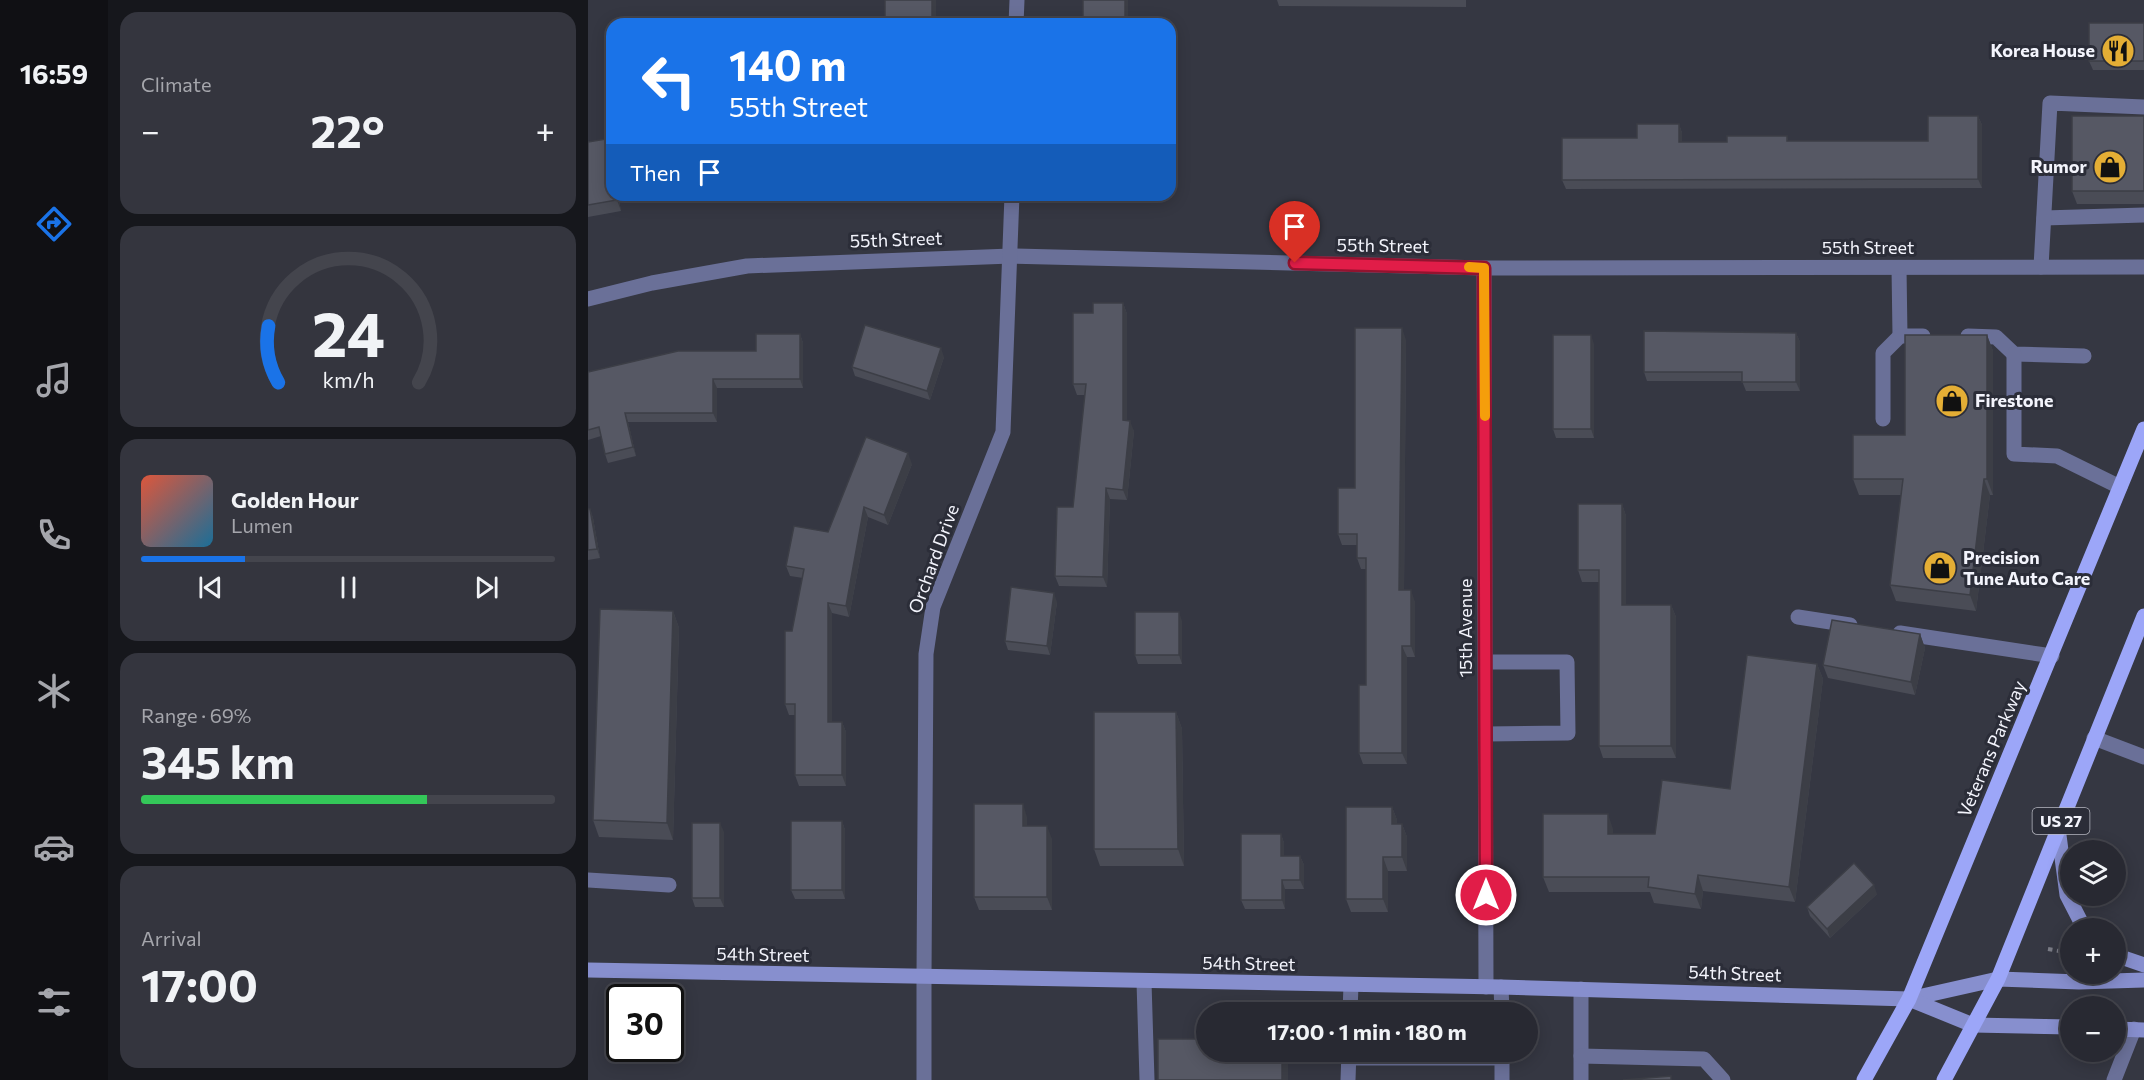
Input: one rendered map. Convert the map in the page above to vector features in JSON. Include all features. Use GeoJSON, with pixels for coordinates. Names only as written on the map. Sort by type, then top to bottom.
{"type":"FeatureCollection","features":[{"type":"Feature","properties":{"kind":"main road","name":"Veterans Parkway"},"geometry":{"type":"LineString","coordinates":[[1864,1080],[1909,999],[2144,429]]}},
{"type":"Feature","properties":{"kind":"main road","name":"US 27"},"geometry":{"type":"LineString","coordinates":[[1944,1080],[1998,979],[2144,616]]}},
{"type":"Feature","properties":{"kind":"main road"},"geometry":{"type":"LineString","coordinates":[[2058,828],[2067,895],[2079,918]]}},
{"type":"Feature","properties":{"kind":"main road"},"geometry":{"type":"LineString","coordinates":[[2126,959],[2144,965]]}},
{"type":"Feature","properties":{"kind":"main road","name":"54th Street"},"geometry":{"type":"LineString","coordinates":[[588,970],[1494,987],[1909,999]]}},
{"type":"Feature","properties":{"kind":"main road"},"geometry":{"type":"LineString","coordinates":[[1909,999],[1998,979],[2079,982],[2144,980]]}},
{"type":"Feature","properties":{"kind":"main road"},"geometry":{"type":"LineString","coordinates":[[1909,999],[1973,1025],[2060,1028]]}},
{"type":"Feature","properties":{"kind":"street"},"geometry":{"type":"LineString","coordinates":[[1016,18],[1017,0]]}},
{"type":"Feature","properties":{"kind":"street"},"geometry":{"type":"LineString","coordinates":[[2041,267],[2050,103],[2144,107]]}},
{"type":"Feature","properties":{"kind":"street","name":"Orchard Drive"},"geometry":{"type":"LineString","coordinates":[[924,1080],[926,654],[933,607],[1003,432],[1012,201]]}},
{"type":"Feature","properties":{"kind":"street"},"geometry":{"type":"LineString","coordinates":[[2044,218],[2144,215]]}},
{"type":"Feature","properties":{"kind":"street","name":"55th Street"},"geometry":{"type":"LineString","coordinates":[[588,299],[652,283],[747,266],[1011,256],[1484,268],[2144,267]]}},
{"type":"Feature","properties":{"kind":"street","name":"15th Avenue"},"geometry":{"type":"LineString","coordinates":[[1484,268],[1485,734],[1494,987],[1499,1002]]}},
{"type":"Feature","properties":{"kind":"street"},"geometry":{"type":"LineString","coordinates":[[1899,268],[1900,336]]}},
{"type":"Feature","properties":{"kind":"street"},"geometry":{"type":"LineString","coordinates":[[1883,419],[1883,353],[1900,336],[1996,337],[2014,354],[2084,356]]}},
{"type":"Feature","properties":{"kind":"street"},"geometry":{"type":"LineString","coordinates":[[2014,354],[2014,454],[2057,456],[2120,487]]}},
{"type":"Feature","properties":{"kind":"street"},"geometry":{"type":"LineString","coordinates":[[1798,617],[2052,656]]}},
{"type":"Feature","properties":{"kind":"street"},"geometry":{"type":"LineString","coordinates":[[1485,662],[1567,662],[1568,734],[1485,734]]}},
{"type":"Feature","properties":{"kind":"street"},"geometry":{"type":"LineString","coordinates":[[2094,738],[2144,757]]}},
{"type":"Feature","properties":{"kind":"street"},"geometry":{"type":"LineString","coordinates":[[588,880],[669,885]]}},
{"type":"Feature","properties":{"kind":"street"},"geometry":{"type":"LineString","coordinates":[[1144,982],[1147,1080]]}},
{"type":"Feature","properties":{"kind":"street"},"geometry":{"type":"LineString","coordinates":[[1350,1002],[1351,985]]}},
{"type":"Feature","properties":{"kind":"street"},"geometry":{"type":"LineString","coordinates":[[1581,989],[1581,1080]]}},
{"type":"Feature","properties":{"kind":"street"},"geometry":{"type":"LineString","coordinates":[[2114,1080],[2139,1030]]}},
{"type":"Feature","properties":{"kind":"street"},"geometry":{"type":"LineString","coordinates":[[1581,1056],[1704,1059],[1723,1080]]}},
{"type":"Feature","properties":{"kind":"street"},"geometry":{"type":"LineString","coordinates":[[1348,1080],[1349,1062]]}},
{"type":"Feature","properties":{"kind":"street"},"geometry":{"type":"LineString","coordinates":[[1502,1062],[1502,1080]]}},
{"type":"Feature","properties":{"kind":"path"},"geometry":{"type":"LineString","coordinates":[[2048,949],[2059,951],[2054,961]]}},
{"type":"Feature","properties":{"kind":"building"},"geometry":{"type":"Polygon","coordinates":[[[885,0],[932,0],[932,18],[885,18],[885,0]]]}},
{"type":"Feature","properties":{"kind":"building"},"geometry":{"type":"Polygon","coordinates":[[[1083,0],[1125,0],[1125,18],[1083,18],[1083,0]]]}},
{"type":"Feature","properties":{"kind":"building","name":"Korea House"},"geometry":{"type":"Polygon","coordinates":[[[2089,23],[2144,23],[2144,61],[2089,61],[2089,23]]]}},
{"type":"Feature","properties":{"kind":"building"},"geometry":{"type":"Polygon","coordinates":[[[1928,116],[1978,116],[1978,179],[1562,180],[1562,138],[1637,138],[1637,124],[1679,124],[1679,142],[1727,142],[1727,136],[1787,136],[1787,141],[1928,141],[1928,116]]]}},
{"type":"Feature","properties":{"kind":"building","name":"Rumor"},"geometry":{"type":"Polygon","coordinates":[[[2072,116],[2144,116],[2144,191],[2072,191],[2072,116]]]}},
{"type":"Feature","properties":{"kind":"building"},"geometry":{"type":"Polygon","coordinates":[[[606,139],[606,201],[611,201],[588,205],[588,142],[606,139]]]}},
{"type":"Feature","properties":{"kind":"building"},"geometry":{"type":"Polygon","coordinates":[[[1093,303],[1123,303],[1123,420],[1130,421],[1123,490],[1106,488],[1103,577],[1055,576],[1057,507],[1073,507],[1086,384],[1073,384],[1073,313],[1093,313],[1093,303]]]}},
{"type":"Feature","properties":{"kind":"building"},"geometry":{"type":"Polygon","coordinates":[[[865,325],[941,348],[927,391],[852,367],[865,325]]]}},
{"type":"Feature","properties":{"kind":"building"},"geometry":{"type":"Polygon","coordinates":[[[1355,328],[1402,328],[1399,590],[1411,590],[1411,646],[1402,646],[1402,753],[1359,753],[1359,685],[1366,685],[1366,558],[1357,558],[1357,534],[1338,534],[1338,488],[1355,488],[1355,328]]]}},
{"type":"Feature","properties":{"kind":"building"},"geometry":{"type":"Polygon","coordinates":[[[1644,331],[1796,333],[1796,382],[1742,382],[1742,372],[1644,372],[1644,331]]]}},
{"type":"Feature","properties":{"kind":"building"},"geometry":{"type":"Polygon","coordinates":[[[756,334],[800,334],[800,379],[713,379],[713,413],[625,413],[633,447],[605,454],[599,427],[588,430],[588,372],[678,351],[756,351],[756,334]]]}},
{"type":"Feature","properties":{"kind":"building"},"geometry":{"type":"Polygon","coordinates":[[[1553,335],[1591,335],[1591,429],[1553,429],[1553,335]]]}},
{"type":"Feature","properties":{"kind":"building"},"geometry":{"type":"Polygon","coordinates":[[[1905,335],[1987,335],[1987,479],[1984,479],[1970,595],[1890,585],[1903,479],[1853,479],[1853,435],[1905,435],[1905,335]]]}},
{"type":"Feature","properties":{"kind":"building"},"geometry":{"type":"Polygon","coordinates":[[[866,437],[908,453],[884,515],[864,507],[846,606],[828,603],[828,722],[842,722],[842,775],[795,775],[795,704],[785,704],[785,631],[792,631],[804,569],[786,566],[794,526],[828,532],[866,437]]]}},
{"type":"Feature","properties":{"kind":"building"},"geometry":{"type":"Polygon","coordinates":[[[1578,504],[1622,504],[1622,605],[1671,605],[1671,746],[1599,746],[1599,570],[1578,570],[1578,504]]]}},
{"type":"Feature","properties":{"kind":"building"},"geometry":{"type":"Polygon","coordinates":[[[588,509],[590,509],[597,549],[588,550],[588,509]]]}},
{"type":"Feature","properties":{"kind":"building"},"geometry":{"type":"Polygon","coordinates":[[[1011,587],[1054,593],[1047,646],[1005,641],[1011,587]]]}},
{"type":"Feature","properties":{"kind":"building"},"geometry":{"type":"Polygon","coordinates":[[[600,609],[673,611],[667,823],[593,820],[600,609]]]}},
{"type":"Feature","properties":{"kind":"building"},"geometry":{"type":"Polygon","coordinates":[[[1135,612],[1179,612],[1179,655],[1135,655],[1135,612]]]}},
{"type":"Feature","properties":{"kind":"building"},"geometry":{"type":"Polygon","coordinates":[[[1832,620],[1920,634],[1911,682],[1823,665],[1832,620]]]}},
{"type":"Feature","properties":{"kind":"building"},"geometry":{"type":"Polygon","coordinates":[[[1747,655],[1817,664],[1789,887],[1698,875],[1695,894],[1648,887],[1649,877],[1543,877],[1543,814],[1608,814],[1608,834],[1655,834],[1662,780],[1730,789],[1747,655]]]}},
{"type":"Feature","properties":{"kind":"building"},"geometry":{"type":"Polygon","coordinates":[[[1094,712],[1176,712],[1178,849],[1094,849],[1094,712]]]}},
{"type":"Feature","properties":{"kind":"building"},"geometry":{"type":"Polygon","coordinates":[[[974,804],[1023,804],[1023,826],[1047,826],[1047,897],[974,897],[974,804]]]}},
{"type":"Feature","properties":{"kind":"building"},"geometry":{"type":"Polygon","coordinates":[[[1346,807],[1392,807],[1392,824],[1402,824],[1402,857],[1383,857],[1383,899],[1346,899],[1346,807]]]}},
{"type":"Feature","properties":{"kind":"building"},"geometry":{"type":"Polygon","coordinates":[[[791,821],[842,821],[842,890],[791,890],[791,821]]]}},
{"type":"Feature","properties":{"kind":"building"},"geometry":{"type":"Polygon","coordinates":[[[692,823],[720,823],[720,898],[692,898],[692,823]]]}},
{"type":"Feature","properties":{"kind":"building"},"geometry":{"type":"Polygon","coordinates":[[[1241,834],[1281,834],[1281,856],[1300,856],[1300,880],[1282,880],[1282,900],[1241,900],[1241,834]]]}},
{"type":"Feature","properties":{"kind":"building"},"geometry":{"type":"Polygon","coordinates":[[[1854,863],[1874,885],[1827,929],[1807,907],[1854,863]]]}},
{"type":"Feature","properties":{"kind":"building"},"geometry":{"type":"Polygon","coordinates":[[[1158,1039],[1196,1039],[1196,1062],[1282,1062],[1282,1080],[1158,1080],[1158,1039]]]}},
{"type":"Feature","properties":{"kind":"building"},"geometry":{"type":"Polygon","coordinates":[[[1671,1076],[1671,1080],[1623,1080],[1671,1076]]]}},
{"type":"Feature","properties":{"kind":"slow traffic"},"geometry":{"type":"LineString","coordinates":[[1469,267],[1484,268],[1485,416]]}},
{"type":"Feature","properties":{"kind":"place","name":"Korea House"},"geometry":{"type":"Point","coordinates":[2118,51]}},
{"type":"Feature","properties":{"kind":"place","name":"Rumor"},"geometry":{"type":"Point","coordinates":[2110,167]}},
{"type":"Feature","properties":{"kind":"place","name":"Firestone"},"geometry":{"type":"Point","coordinates":[1952,401]}},
{"type":"Feature","properties":{"kind":"place","name":"Precision Tune Auto Care"},"geometry":{"type":"Point","coordinates":[1940,568]}},
{"type":"Feature","properties":{"kind":"route"},"geometry":{"type":"LineString","coordinates":[[1295,263],[1484,268],[1486,895]]}}]}
